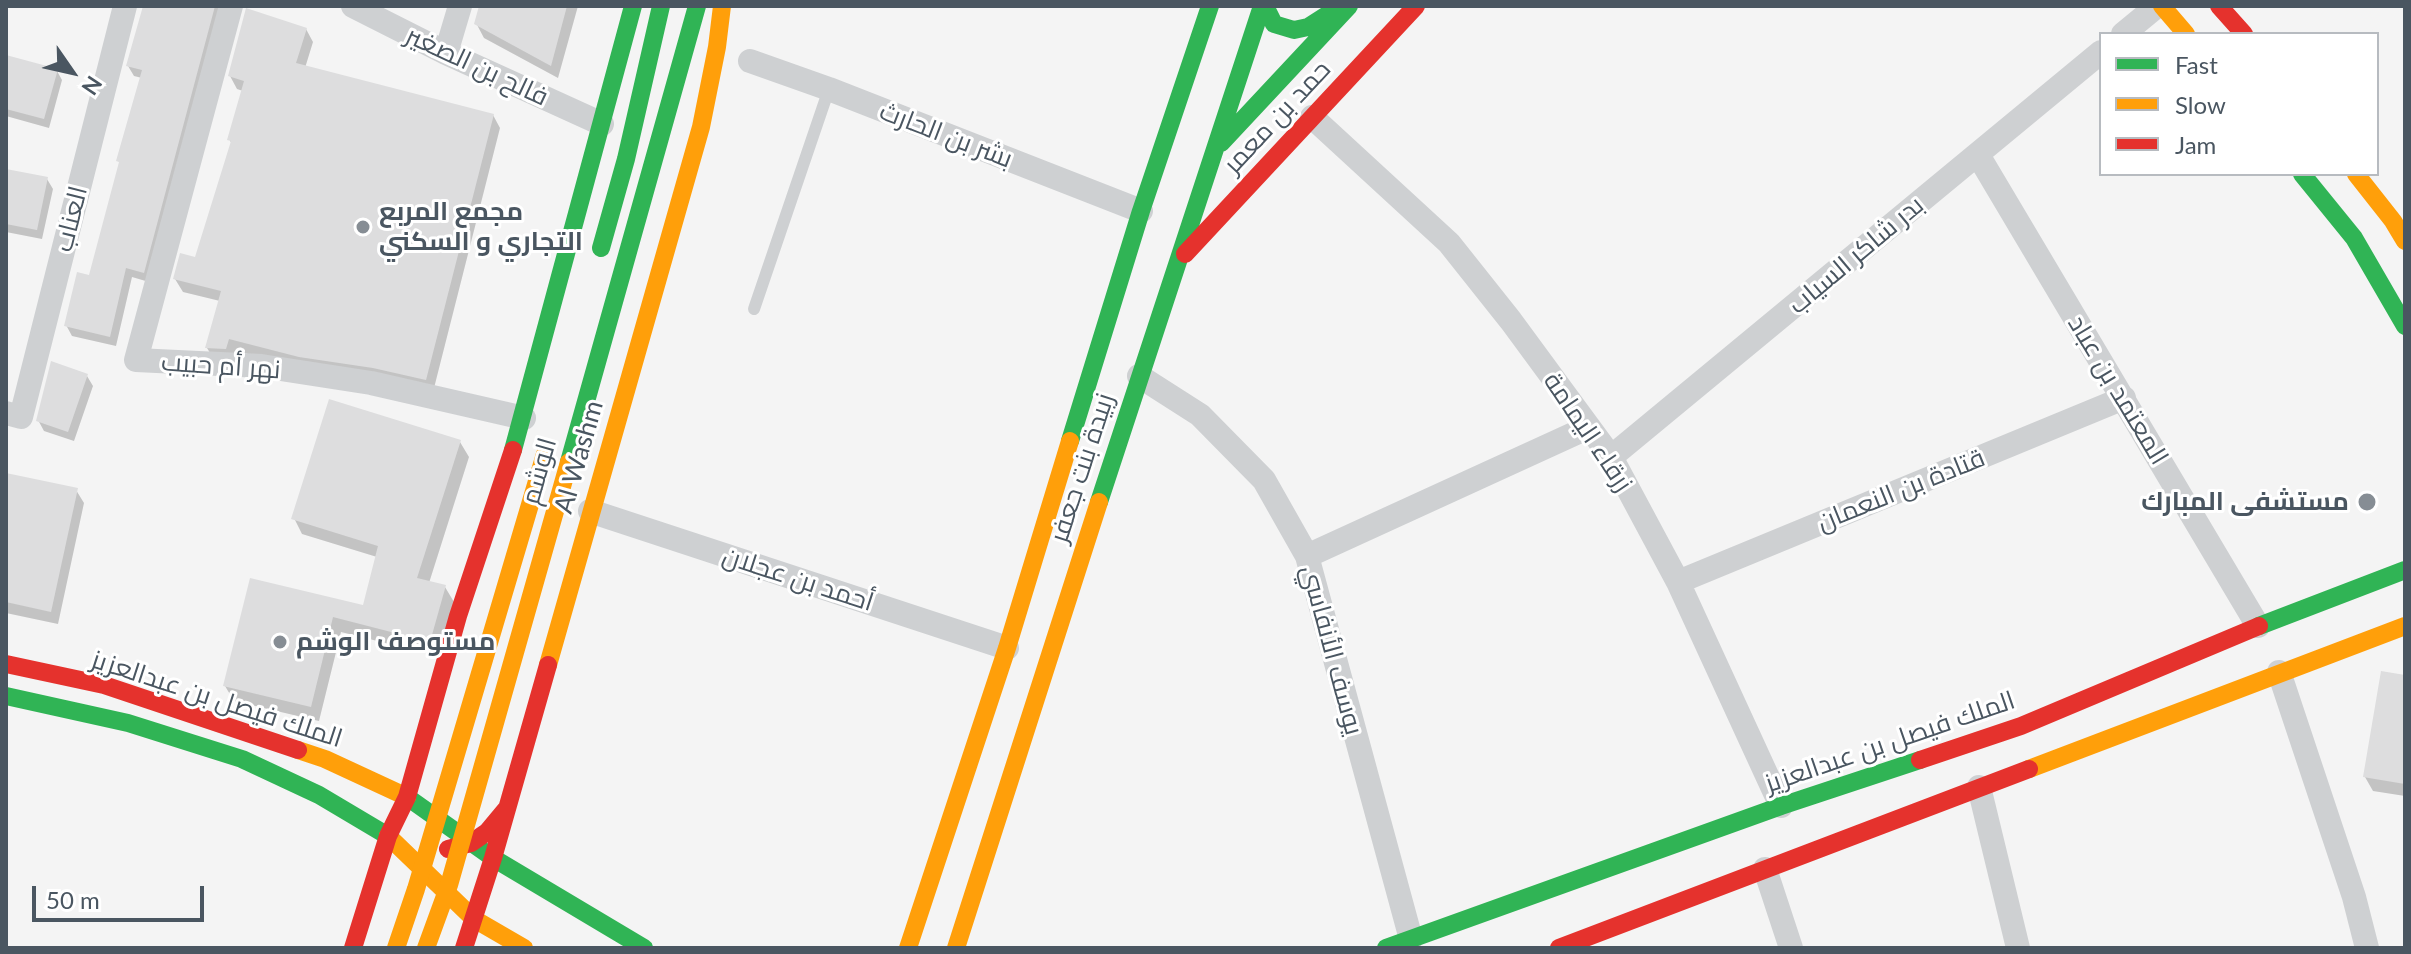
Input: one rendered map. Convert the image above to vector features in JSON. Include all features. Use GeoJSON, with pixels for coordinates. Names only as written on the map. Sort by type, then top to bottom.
{"type":"FeatureCollection","features":[{"type":"Feature","properties":{"kind":"street","name":"العناب"},"geometry":{"type":"LineString","coordinates":[[6,413],[21,417],[125,6]]}},
{"type":"Feature","properties":{"kind":"street","name":"نهر أم حبيب"},"geometry":{"type":"LineString","coordinates":[[231,6],[136,360],[261,366],[371,383],[524,418]]}},
{"type":"Feature","properties":{"kind":"street","name":"فالح بن الصغير"},"geometry":{"type":"LineString","coordinates":[[353,6],[446,53],[602,124]]}},
{"type":"Feature","properties":{"kind":"street"},"geometry":{"type":"LineString","coordinates":[[446,53],[460,6]]}},
{"type":"Feature","properties":{"kind":"street"},"geometry":{"type":"LineString","coordinates":[[353,948],[388,836],[407,797],[458,616],[524,418],[633,6]]}},
{"type":"Feature","properties":{"kind":"street"},"geometry":{"type":"LineString","coordinates":[[597,262],[626,159],[661,6]]}},
{"type":"Feature","properties":{"kind":"street","name":"الوشم"},"geometry":{"type":"LineString","coordinates":[[426,948],[449,885],[697,6]]}},
{"type":"Feature","properties":{"kind":"street","name":"Al Washm"},"geometry":{"type":"LineString","coordinates":[[471,916],[493,858],[701,127],[722,6]]}},
{"type":"Feature","properties":{"kind":"street","name":"زبيدة بنت جعفر"},"geometry":{"type":"LineString","coordinates":[[914,942],[1141,211],[1210,6]]}},
{"type":"Feature","properties":{"kind":"street"},"geometry":{"type":"LineString","coordinates":[[1264,6],[1274,24],[1294,30],[1308,27],[1340,6]]}},
{"type":"Feature","properties":{"kind":"street","name":"زبيدة بنت جعفر"},"geometry":{"type":"LineString","coordinates":[[955,943],[1139,376],[1264,6]]}},
{"type":"Feature","properties":{"kind":"street","name":"حمد بن معمر"},"geometry":{"type":"LineString","coordinates":[[1213,152],[1349,6]]}},
{"type":"Feature","properties":{"kind":"street","name":"حمد بن معمر"},"geometry":{"type":"LineString","coordinates":[[1177,263],[1416,6]]}},
{"type":"Feature","properties":{"kind":"street"},"geometry":{"type":"LineString","coordinates":[[2126,32],[2159,6],[2184,32]]}},
{"type":"Feature","properties":{"kind":"street"},"geometry":{"type":"LineString","coordinates":[[2219,6],[2242,32]]}},
{"type":"Feature","properties":{"kind":"street","name":"بدر شاكر السياب"},"geometry":{"type":"LineString","coordinates":[[1611,457],[2099,54]]}},
{"type":"Feature","properties":{"kind":"street","name":"بشر بن الحارث"},"geometry":{"type":"LineString","coordinates":[[750,61],[1141,211]]}},
{"type":"Feature","properties":{"kind":"street","name":"زرقاء اليمامة"},"geometry":{"type":"LineString","coordinates":[[1312,117],[1449,243],[1611,457],[1678,582],[1781,806]]}},
{"type":"Feature","properties":{"kind":"street","name":"المعتمد بن عباد"},"geometry":{"type":"LineString","coordinates":[[1978,155],[2258,626]]}},
{"type":"Feature","properties":{"kind":"street"},"geometry":{"type":"LineString","coordinates":[[2304,176],[2354,238],[2405,326]]}},
{"type":"Feature","properties":{"kind":"street"},"geometry":{"type":"LineString","coordinates":[[2358,176],[2405,241]]}},
{"type":"Feature","properties":{"kind":"street","name":"يوسف الأنفاسي"},"geometry":{"type":"LineString","coordinates":[[1139,376],[1200,415],[1264,480],[1307,556],[1411,939]]}},
{"type":"Feature","properties":{"kind":"street","name":"قتادة بن النعمان"},"geometry":{"type":"LineString","coordinates":[[1678,582],[2124,398]]}},
{"type":"Feature","properties":{"kind":"street"},"geometry":{"type":"LineString","coordinates":[[1307,556],[1589,427]]}},
{"type":"Feature","properties":{"kind":"street","name":"الوشم"},"geometry":{"type":"LineString","coordinates":[[396,948],[547,447]]}},
{"type":"Feature","properties":{"kind":"street","name":"أحمد بن عجلان"},"geometry":{"type":"LineString","coordinates":[[590,511],[1007,648]]}},
{"type":"Feature","properties":{"kind":"street","name":"الملك فيصل بن عبدالعزيز"},"geometry":{"type":"LineString","coordinates":[[1386,948],[1781,806],[2021,726],[2258,626],[2405,570]]}},
{"type":"Feature","properties":{"kind":"street"},"geometry":{"type":"LineString","coordinates":[[458,616],[454,633],[456,649],[463,664],[474,676],[489,684],[506,687],[522,683],[547,662],[553,646]]}},
{"type":"Feature","properties":{"kind":"street"},"geometry":{"type":"LineString","coordinates":[[1559,948],[2405,626]]}},
{"type":"Feature","properties":{"kind":"street","name":"الملك فيصل بن عبدالعزيز"},"geometry":{"type":"LineString","coordinates":[[6,664],[104,685],[325,759],[407,797],[463,846],[493,858]]}},
{"type":"Feature","properties":{"kind":"street"},"geometry":{"type":"LineString","coordinates":[[2279,672],[2354,897],[2367,948]]}},
{"type":"Feature","properties":{"kind":"street","name":"الملك فيصل بن عبدالعزيز"},"geometry":{"type":"LineString","coordinates":[[6,696],[128,723],[242,759],[319,795],[388,836]]}},
{"type":"Feature","properties":{"kind":"street"},"geometry":{"type":"LineString","coordinates":[[1979,787],[2018,948]]}},
{"type":"Feature","properties":{"kind":"street"},"geometry":{"type":"LineString","coordinates":[[388,836],[417,849],[463,846],[487,832],[507,808]]}},
{"type":"Feature","properties":{"kind":"street"},"geometry":{"type":"LineString","coordinates":[[388,836],[471,916],[524,948]]}},
{"type":"Feature","properties":{"kind":"street"},"geometry":{"type":"LineString","coordinates":[[463,846],[463,868],[471,916],[463,948]]}},
{"type":"Feature","properties":{"kind":"street"},"geometry":{"type":"LineString","coordinates":[[493,858],[644,948]]}},
{"type":"Feature","properties":{"kind":"street"},"geometry":{"type":"LineString","coordinates":[[1765,869],[1791,948]]}},
{"type":"Feature","properties":{"kind":"street"},"geometry":{"type":"LineString","coordinates":[[361,921],[373,906],[393,896],[407,893],[425,895],[441,904],[454,918],[463,948]]}},
{"type":"Feature","properties":{"kind":"lane"},"geometry":{"type":"LineString","coordinates":[[754,309],[829,89]]}},
{"type":"Feature","properties":{"kind":"building"},"geometry":{"type":"Polygon","coordinates":[[[143,6],[215,6],[144,273],[126,268],[110,337],[64,326],[77,272],[89,275],[142,70],[126,66],[143,6]]]}},
{"type":"Feature","properties":{"kind":"building"},"geometry":{"type":"Polygon","coordinates":[[[479,6],[567,6],[551,66],[474,24],[479,6]]]}},
{"type":"Feature","properties":{"kind":"building","name":"مجمع المربع التجاري و السكني"},"geometry":{"type":"Polygon","coordinates":[[[246,8],[307,28],[296,63],[494,114],[426,380],[299,357],[229,339],[226,349],[205,348],[221,291],[173,279],[180,253],[195,257],[231,141],[227,140],[244,81],[228,76],[246,8]]]}},
{"type":"Feature","properties":{"kind":"building"},"geometry":{"type":"Polygon","coordinates":[[[6,55],[58,69],[44,119],[6,109],[6,55]]]}},
{"type":"Feature","properties":{"kind":"building"},"geometry":{"type":"Polygon","coordinates":[[[6,169],[48,177],[37,230],[6,224],[6,169]]]}},
{"type":"Feature","properties":{"kind":"building"},"geometry":{"type":"Polygon","coordinates":[[[51,361],[88,374],[68,432],[36,421],[51,361]]]}},
{"type":"Feature","properties":{"kind":"building"},"geometry":{"type":"Polygon","coordinates":[[[329,399],[461,440],[417,578],[446,585],[430,642],[333,617],[311,707],[223,686],[250,578],[363,605],[378,546],[291,519],[329,399]]]}},
{"type":"Feature","properties":{"kind":"building"},"geometry":{"type":"Polygon","coordinates":[[[6,473],[78,488],[51,612],[6,602],[6,473]]]}},
{"type":"Feature","properties":{"kind":"building"},"geometry":{"type":"Polygon","coordinates":[[[2381,671],[2405,675],[2405,784],[2363,777],[2381,671]]]}},
{"type":"Feature","properties":{"kind":"traffic: fast"},"geometry":{"type":"LineString","coordinates":[[513,450],[633,6]]}},
{"type":"Feature","properties":{"kind":"traffic: fast"},"geometry":{"type":"LineString","coordinates":[[601,248],[626,159],[661,6]]}},
{"type":"Feature","properties":{"kind":"traffic: fast"},"geometry":{"type":"LineString","coordinates":[[569,462],[697,6]]}},
{"type":"Feature","properties":{"kind":"traffic: fast"},"geometry":{"type":"LineString","coordinates":[[1070,441],[1141,211],[1210,6]]}},
{"type":"Feature","properties":{"kind":"traffic: fast"},"geometry":{"type":"LineString","coordinates":[[1099,502],[1262,6]]}},
{"type":"Feature","properties":{"kind":"traffic: fast"},"geometry":{"type":"LineString","coordinates":[[1265,6],[1274,24],[1294,30],[1308,27],[1333,11]]}},
{"type":"Feature","properties":{"kind":"traffic: fast"},"geometry":{"type":"LineString","coordinates":[[1221,143],[1349,6]]}},
{"type":"Feature","properties":{"kind":"traffic: fast"},"geometry":{"type":"LineString","coordinates":[[2304,176],[2354,238],[2405,326]]}},
{"type":"Feature","properties":{"kind":"traffic: fast"},"geometry":{"type":"LineString","coordinates":[[2259,626],[2405,570]]}},
{"type":"Feature","properties":{"kind":"traffic: fast"},"geometry":{"type":"LineString","coordinates":[[6,696],[128,723],[242,759],[319,795],[388,836]]}},
{"type":"Feature","properties":{"kind":"traffic: fast"},"geometry":{"type":"LineString","coordinates":[[1386,948],[1781,806],[1920,760]]}},
{"type":"Feature","properties":{"kind":"traffic: fast"},"geometry":{"type":"LineString","coordinates":[[407,797],[493,858],[644,948]]}},
{"type":"Feature","properties":{"kind":"traffic: slow"},"geometry":{"type":"LineString","coordinates":[[548,665],[701,127],[722,6]]}},
{"type":"Feature","properties":{"kind":"traffic: slow"},"geometry":{"type":"LineString","coordinates":[[2162,6],[2184,32]]}},
{"type":"Feature","properties":{"kind":"traffic: slow"},"geometry":{"type":"LineString","coordinates":[[2358,176],[2405,241]]}},
{"type":"Feature","properties":{"kind":"traffic: slow"},"geometry":{"type":"LineString","coordinates":[[908,948],[1007,648],[1070,441]]}},
{"type":"Feature","properties":{"kind":"traffic: slow"},"geometry":{"type":"LineString","coordinates":[[396,948],[545,454]]}},
{"type":"Feature","properties":{"kind":"traffic: slow"},"geometry":{"type":"LineString","coordinates":[[426,948],[449,885],[569,462]]}},
{"type":"Feature","properties":{"kind":"traffic: slow"},"geometry":{"type":"LineString","coordinates":[[956,948],[1099,502]]}},
{"type":"Feature","properties":{"kind":"traffic: slow"},"geometry":{"type":"LineString","coordinates":[[2029,769],[2405,626]]}},
{"type":"Feature","properties":{"kind":"traffic: slow"},"geometry":{"type":"LineString","coordinates":[[298,750],[325,759],[407,797]]}},
{"type":"Feature","properties":{"kind":"traffic: slow"},"geometry":{"type":"LineString","coordinates":[[388,836],[474,919],[524,948]]}},
{"type":"Feature","properties":{"kind":"traffic: jam"},"geometry":{"type":"LineString","coordinates":[[1185,254],[1416,6]]}},
{"type":"Feature","properties":{"kind":"traffic: jam"},"geometry":{"type":"LineString","coordinates":[[2219,6],[2242,32]]}},
{"type":"Feature","properties":{"kind":"traffic: jam"},"geometry":{"type":"LineString","coordinates":[[353,948],[388,836],[407,797],[458,616],[513,450]]}},
{"type":"Feature","properties":{"kind":"traffic: jam"},"geometry":{"type":"LineString","coordinates":[[1920,760],[2021,726],[2259,626]]}},
{"type":"Feature","properties":{"kind":"traffic: jam"},"geometry":{"type":"LineString","coordinates":[[6,664],[104,685],[298,750]]}},
{"type":"Feature","properties":{"kind":"traffic: jam"},"geometry":{"type":"LineString","coordinates":[[464,948],[548,665]]}},
{"type":"Feature","properties":{"kind":"traffic: jam"},"geometry":{"type":"LineString","coordinates":[[1559,948],[2029,769]]}},
{"type":"Feature","properties":{"kind":"traffic: jam"},"geometry":{"type":"LineString","coordinates":[[448,849],[471,843],[487,832],[507,808]]}},
{"type":"Feature","properties":{"kind":"place","name":"مجمع المربع التجاري و السكني"},"geometry":{"type":"Point","coordinates":[363,227]}},
{"type":"Feature","properties":{"kind":"place","name":"مستشفى المبارك"},"geometry":{"type":"Point","coordinates":[2367,502]}},
{"type":"Feature","properties":{"kind":"place","name":"مستوصف الوشم"},"geometry":{"type":"Point","coordinates":[280,642]}}]}
